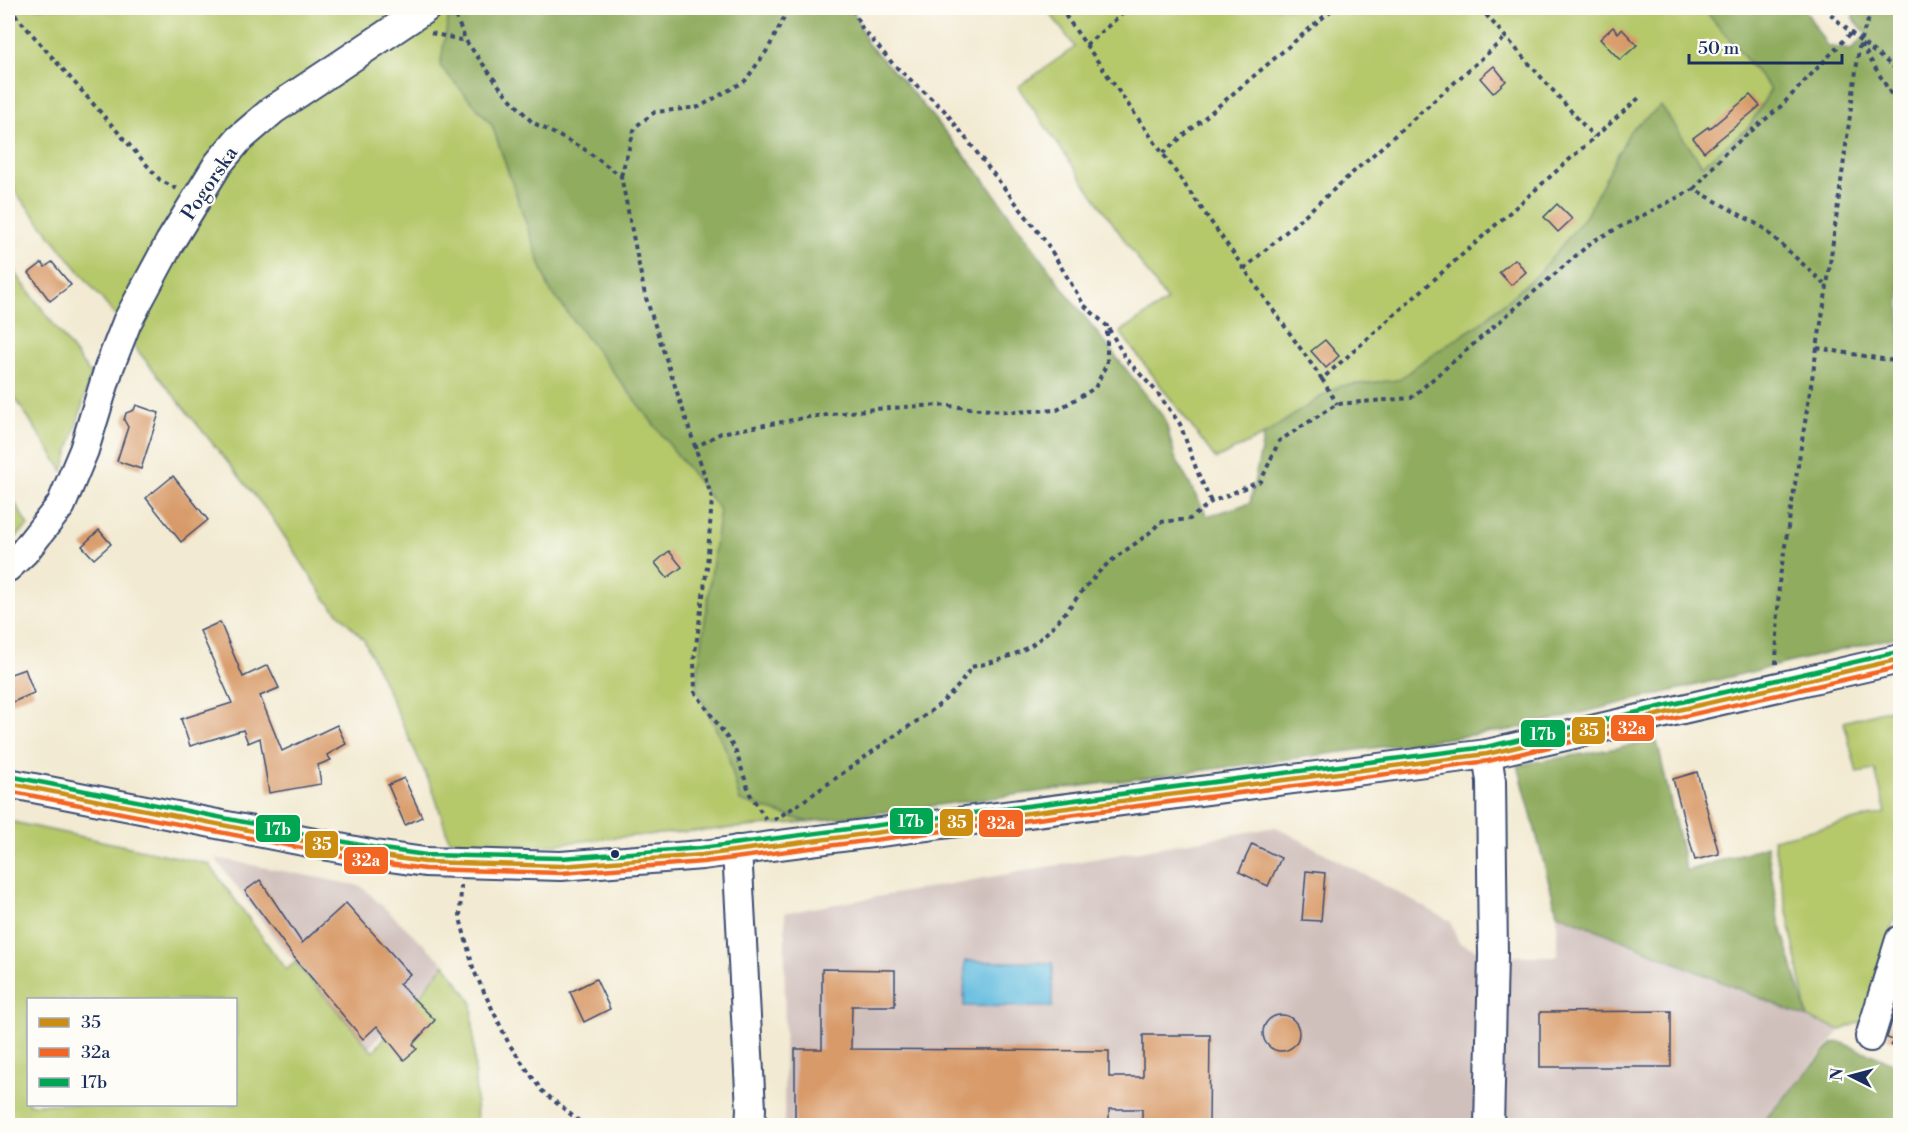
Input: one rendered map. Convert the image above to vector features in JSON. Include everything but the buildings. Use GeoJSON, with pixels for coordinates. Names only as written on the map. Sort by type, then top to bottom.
{"type":"FeatureCollection","features":[{"type":"Feature","properties":{"kind":"street","name":"Pogorska"},"geometry":{"type":"LineString","coordinates":[[8,567],[24,552],[61,505],[84,450],[109,368],[127,322],[218,164],[238,140],[273,110],[426,8]]}},
{"type":"Feature","properties":{"kind":"street"},"geometry":{"type":"LineString","coordinates":[[8,783],[375,855],[425,862],[561,866],[737,850],[769,835],[1487,754],[1900,659]]}},
{"type":"Feature","properties":{"kind":"street"},"geometry":{"type":"LineString","coordinates":[[1487,754],[1491,781],[1493,944],[1489,1125]]}},
{"type":"Feature","properties":{"kind":"street"},"geometry":{"type":"LineString","coordinates":[[737,850],[750,1086],[750,1125]]}},
{"type":"Feature","properties":{"kind":"street"},"geometry":{"type":"LineString","coordinates":[[1870,1037],[1900,940]]}},
{"type":"Feature","properties":{"kind":"path"},"geometry":{"type":"LineString","coordinates":[[9,8],[160,180],[197,199]]}},
{"type":"Feature","properties":{"kind":"path"},"geometry":{"type":"LineString","coordinates":[[452,8],[466,41],[502,90],[532,122],[584,149],[621,176]]}},
{"type":"Feature","properties":{"kind":"path"},"geometry":{"type":"LineString","coordinates":[[789,8],[768,49],[746,81],[699,107],[654,112],[635,127],[621,176],[645,295],[712,498],[707,567],[694,660],[695,692],[735,749],[750,794],[769,835],[835,779],[899,732],[932,712],[963,681],[971,667],[990,663],[1019,652],[1042,637],[1104,567],[1153,531],[1160,522],[1190,519],[1211,502],[1261,481],[1280,441],[1337,404],[1411,398],[1593,241],[1694,189],[1726,152],[1779,108],[1851,33]]}},
{"type":"Feature","properties":{"kind":"path"},"geometry":{"type":"LineString","coordinates":[[852,8],[862,28],[893,64],[944,110],[1046,242],[1084,306],[1107,326],[1126,359],[1156,391],[1180,424],[1211,502]]}},
{"type":"Feature","properties":{"kind":"path"},"geometry":{"type":"LineString","coordinates":[[1060,8],[1322,379],[1337,404]]}},
{"type":"Feature","properties":{"kind":"path"},"geometry":{"type":"LineString","coordinates":[[1086,45],[1129,8]]}},
{"type":"Feature","properties":{"kind":"path"},"geometry":{"type":"LineString","coordinates":[[1162,153],[1334,8]]}},
{"type":"Feature","properties":{"kind":"path"},"geometry":{"type":"LineString","coordinates":[[1480,8],[1594,137]]}},
{"type":"Feature","properties":{"kind":"path"},"geometry":{"type":"LineString","coordinates":[[1824,8],[1860,41],[1900,72]]}},
{"type":"Feature","properties":{"kind":"path"},"geometry":{"type":"LineString","coordinates":[[1775,689],[1779,583],[1827,286],[1860,41],[1873,8]]}},
{"type":"Feature","properties":{"kind":"path"},"geometry":{"type":"LineString","coordinates":[[1244,269],[1506,37]]}},
{"type":"Feature","properties":{"kind":"path"},"geometry":{"type":"LineString","coordinates":[[1860,41],[1900,109]]}},
{"type":"Feature","properties":{"kind":"path"},"geometry":{"type":"LineString","coordinates":[[1322,379],[1640,97]]}},
{"type":"Feature","properties":{"kind":"path"},"geometry":{"type":"LineString","coordinates":[[1694,189],[1762,227],[1827,286]]}},
{"type":"Feature","properties":{"kind":"path"},"geometry":{"type":"LineString","coordinates":[[694,447],[721,433],[809,417],[874,409],[938,405],[1011,412],[1057,410],[1095,388],[1107,363],[1107,326]]}},
{"type":"Feature","properties":{"kind":"path"},"geometry":{"type":"LineString","coordinates":[[1817,348],[1900,362]]}},
{"type":"Feature","properties":{"kind":"path"},"geometry":{"type":"LineString","coordinates":[[1891,359],[1900,355]]}},
{"type":"Feature","properties":{"kind":"path"},"geometry":{"type":"LineString","coordinates":[[462,864],[460,918],[479,981],[509,1044],[542,1091],[585,1125]]}},
{"type":"Feature","properties":{"kind":"shaded area"},"geometry":{"type":"Polygon","coordinates":[[[1276,827],[1450,921],[1459,943],[1493,956],[1557,956],[1557,913],[1841,1030],[1760,1125],[784,1126],[785,913],[1276,827]]]}},
{"type":"Feature","properties":{"kind":"shaded area"},"geometry":{"type":"Polygon","coordinates":[[[215,858],[361,886],[445,964],[369,1048],[280,945],[215,858]]]}},
{"type":"Feature","properties":{"kind":"green space"},"geometry":{"type":"Polygon","coordinates":[[[8,8],[450,8],[441,66],[492,125],[549,289],[720,510],[696,687],[727,752],[740,801],[808,822],[609,838],[530,847],[449,840],[433,790],[364,640],[327,601],[271,516],[134,346],[117,318],[8,183],[8,8]]]}},
{"type":"Feature","properties":{"kind":"green space"},"geometry":{"type":"Polygon","coordinates":[[[450,8],[852,8],[868,44],[903,81],[983,178],[1070,298],[1165,419],[1175,457],[1207,516],[1250,503],[1264,435],[1340,386],[1399,380],[1420,363],[1481,323],[1540,272],[1586,216],[1630,131],[1661,106],[1702,165],[1749,127],[1771,89],[1703,8],[1804,8],[1827,46],[1851,50],[1867,34],[1852,17],[1860,8],[1900,8],[1900,636],[1510,730],[808,822],[740,801],[727,752],[696,687],[720,510],[549,289],[492,125],[440,66],[450,8]]]}},
{"type":"Feature","properties":{"kind":"green space"},"geometry":{"type":"Polygon","coordinates":[[[1046,8],[1703,8],[1771,89],[1749,127],[1702,165],[1660,107],[1630,131],[1586,216],[1540,272],[1481,323],[1420,363],[1399,380],[1340,386],[1264,435],[1216,459],[1120,332],[1167,301],[1018,87],[1075,47],[1046,8]]]}},
{"type":"Feature","properties":{"kind":"green space"},"geometry":{"type":"Polygon","coordinates":[[[8,263],[91,375],[63,471],[8,387],[8,263]]]}},
{"type":"Feature","properties":{"kind":"green space"},"geometry":{"type":"Polygon","coordinates":[[[8,490],[28,526],[8,544],[8,490]]]}},
{"type":"Feature","properties":{"kind":"green space"},"geometry":{"type":"Polygon","coordinates":[[[1900,706],[1900,900],[1863,1021],[1841,1030],[1808,1018],[1773,839],[1886,813],[1875,770],[1857,773],[1844,722],[1900,706]]]}},
{"type":"Feature","properties":{"kind":"green space"},"geometry":{"type":"Polygon","coordinates":[[[1657,741],[1686,871],[1767,846],[1779,920],[1808,1018],[1557,913],[1518,765],[1657,741]]]}},
{"type":"Feature","properties":{"kind":"green space"},"geometry":{"type":"Polygon","coordinates":[[[8,821],[209,864],[286,970],[295,962],[373,1052],[445,964],[472,1002],[477,1125],[8,1126],[8,821]]]}},
{"type":"Feature","properties":{"kind":"green space"},"geometry":{"type":"Polygon","coordinates":[[[1840,1042],[1900,1066],[1900,1125],[1760,1125],[1833,1043],[1840,1042]]]}},
{"type":"Feature","properties":{"kind":"water"},"geometry":{"type":"Polygon","coordinates":[[[965,961],[1053,963],[1052,1007],[964,1006],[965,961]]]}},
{"type":"Feature","properties":{"kind":"transit line","name":"17b"},"geometry":{"type":"LineString","coordinates":[[9,776],[376,848],[426,855],[561,858],[701,848],[1486,747],[1898,652]]}},
{"type":"Feature","properties":{"kind":"transit line","name":"35"},"geometry":{"type":"LineString","coordinates":[[8,783],[375,855],[425,862],[561,866],[702,855],[1487,754],[1900,659]]}},
{"type":"Feature","properties":{"kind":"transit line","name":"32a"},"geometry":{"type":"LineString","coordinates":[[8,791],[374,862],[425,869],[561,873],[703,862],[1488,761],[1900,667]]}}]}
